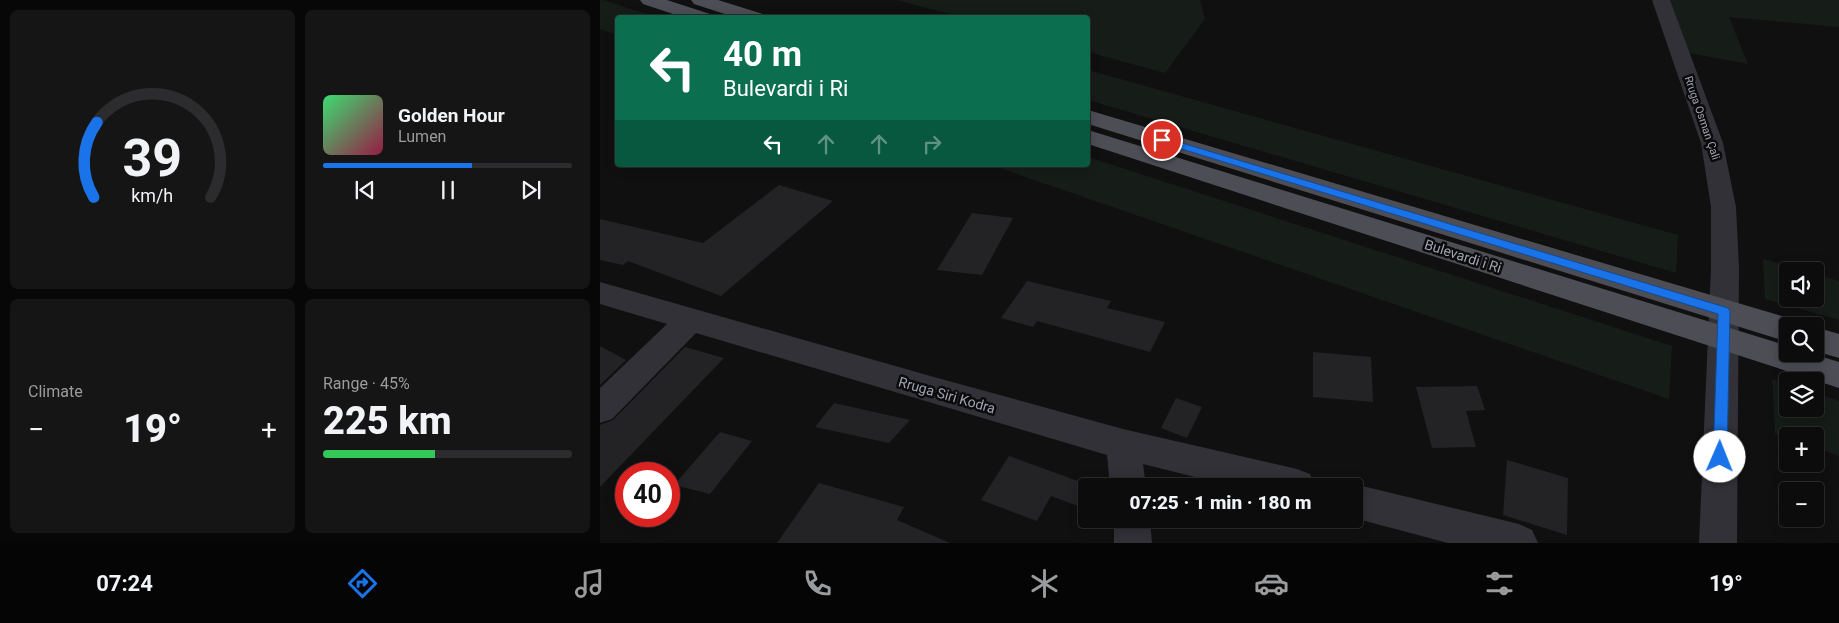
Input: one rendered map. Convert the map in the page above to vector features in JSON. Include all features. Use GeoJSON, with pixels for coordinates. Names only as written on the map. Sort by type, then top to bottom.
{"type":"FeatureCollection","features":[{"type":"Feature","properties":{"kind":"main road"},"geometry":{"type":"LineString","coordinates":[[648,0],[695,15]]}},
{"type":"Feature","properties":{"kind":"main road"},"geometry":{"type":"LineString","coordinates":[[700,0],[748,15]]}},
{"type":"Feature","properties":{"kind":"main road","name":"Bulevardi i Ri"},"geometry":{"type":"LineString","coordinates":[[1090,118],[1724,325],[1839,375]]}},
{"type":"Feature","properties":{"kind":"main road","name":"Bulevardi i Ri"},"geometry":{"type":"LineString","coordinates":[[1090,138],[1724,325],[1779,329]]}},
{"type":"Feature","properties":{"kind":"main road"},"geometry":{"type":"LineString","coordinates":[[1824,341],[1839,346]]}},
{"type":"Feature","properties":{"kind":"street","name":"Rruga Osman Çali"},"geometry":{"type":"LineString","coordinates":[[1662,0],[1717,159],[1725,206],[1726,239],[1718,543]]}},
{"type":"Feature","properties":{"kind":"street","name":"Rruga Siri Kodra"},"geometry":{"type":"LineString","coordinates":[[600,293],[934,391],[1123,444],[1264,478]]}},
{"type":"Feature","properties":{"kind":"street"},"geometry":{"type":"LineString","coordinates":[[600,409],[691,319]]}},
{"type":"Feature","properties":{"kind":"street"},"geometry":{"type":"LineString","coordinates":[[1123,444],[1127,478]]}},
{"type":"Feature","properties":{"kind":"street"},"geometry":{"type":"LineString","coordinates":[[1363,503],[1520,543]]}},
{"type":"Feature","properties":{"kind":"street"},"geometry":{"type":"LineString","coordinates":[[1132,528],[1133,543]]}},
{"type":"Feature","properties":{"kind":"shaded area"},"geometry":{"type":"Polygon","coordinates":[[[600,0],[651,15],[615,15],[615,34],[600,29],[600,0]]]}},
{"type":"Feature","properties":{"kind":"shaded area"},"geometry":{"type":"Polygon","coordinates":[[[896,0],[1200,0],[1205,19],[1165,73],[1090,53],[1090,15],[953,15],[896,0]]]}},
{"type":"Feature","properties":{"kind":"shaded area"},"geometry":{"type":"Polygon","coordinates":[[[1664,0],[1839,0],[1839,27],[1729,17],[1748,64],[1684,52],[1664,0]]]}},
{"type":"Feature","properties":{"kind":"shaded area"},"geometry":{"type":"Polygon","coordinates":[[[1090,71],[1678,235],[1676,273],[1090,101],[1090,71]]]}},
{"type":"Feature","properties":{"kind":"shaded area"},"geometry":{"type":"Polygon","coordinates":[[[1090,158],[1672,346],[1669,399],[997,167],[1090,167],[1090,158]]]}},
{"type":"Feature","properties":{"kind":"shaded area"},"geometry":{"type":"Polygon","coordinates":[[[1763,259],[1779,263],[1779,303],[1765,299],[1763,259]]]}},
{"type":"Feature","properties":{"kind":"shaded area"},"geometry":{"type":"Polygon","coordinates":[[[1824,277],[1839,281],[1839,320],[1793,307],[1824,307],[1824,277]]]}},
{"type":"Feature","properties":{"kind":"shaded area"},"geometry":{"type":"Polygon","coordinates":[[[1772,379],[1779,381],[1779,417],[1824,417],[1824,396],[1839,401],[1839,456],[1824,450],[1824,427],[1779,427],[1779,435],[1775,434],[1772,379]]]}},
{"type":"Feature","properties":{"kind":"building"},"geometry":{"type":"Polygon","coordinates":[[[779,185],[833,201],[721,296],[628,261],[623,265],[600,260],[600,219],[703,243],[779,185]]]}},
{"type":"Feature","properties":{"kind":"building"},"geometry":{"type":"Polygon","coordinates":[[[972,213],[1013,218],[982,275],[937,270],[972,213]]]}},
{"type":"Feature","properties":{"kind":"building"},"geometry":{"type":"Polygon","coordinates":[[[1027,281],[1111,301],[1107,308],[1165,322],[1150,352],[1037,321],[1033,327],[1001,318],[1027,281]]]}},
{"type":"Feature","properties":{"kind":"building"},"geometry":{"type":"Polygon","coordinates":[[[600,346],[626,360],[600,385],[600,346]]]}},
{"type":"Feature","properties":{"kind":"building"},"geometry":{"type":"Polygon","coordinates":[[[685,347],[724,358],[624,462],[615,462],[615,471],[600,487],[600,425],[613,420],[685,347]]]}},
{"type":"Feature","properties":{"kind":"building"},"geometry":{"type":"Polygon","coordinates":[[[1313,352],[1371,357],[1373,402],[1313,397],[1313,352]]]}},
{"type":"Feature","properties":{"kind":"building"},"geometry":{"type":"Polygon","coordinates":[[[1477,386],[1485,410],[1466,411],[1476,447],[1432,448],[1416,387],[1477,386]]]}},
{"type":"Feature","properties":{"kind":"building"},"geometry":{"type":"Polygon","coordinates":[[[1176,398],[1202,407],[1187,438],[1161,428],[1176,398]]]}},
{"type":"Feature","properties":{"kind":"building"},"geometry":{"type":"Polygon","coordinates":[[[834,403],[910,420],[889,443],[815,427],[834,403]]]}},
{"type":"Feature","properties":{"kind":"building"},"geometry":{"type":"Polygon","coordinates":[[[720,432],[752,441],[710,494],[680,486],[680,478],[720,432]]]}},
{"type":"Feature","properties":{"kind":"building"},"geometry":{"type":"Polygon","coordinates":[[[1009,456],[1078,481],[1078,506],[1051,496],[1037,521],[981,500],[1009,456]]]}},
{"type":"Feature","properties":{"kind":"building"},"geometry":{"type":"Polygon","coordinates":[[[1507,460],[1568,478],[1567,535],[1503,515],[1507,460]]]}},
{"type":"Feature","properties":{"kind":"building"},"geometry":{"type":"Polygon","coordinates":[[[819,483],[904,507],[897,520],[950,543],[777,543],[819,483]]]}},
{"type":"Feature","properties":{"kind":"route"},"geometry":{"type":"LineString","coordinates":[[1162,140],[1724,311],[1720,457]]}}]}
